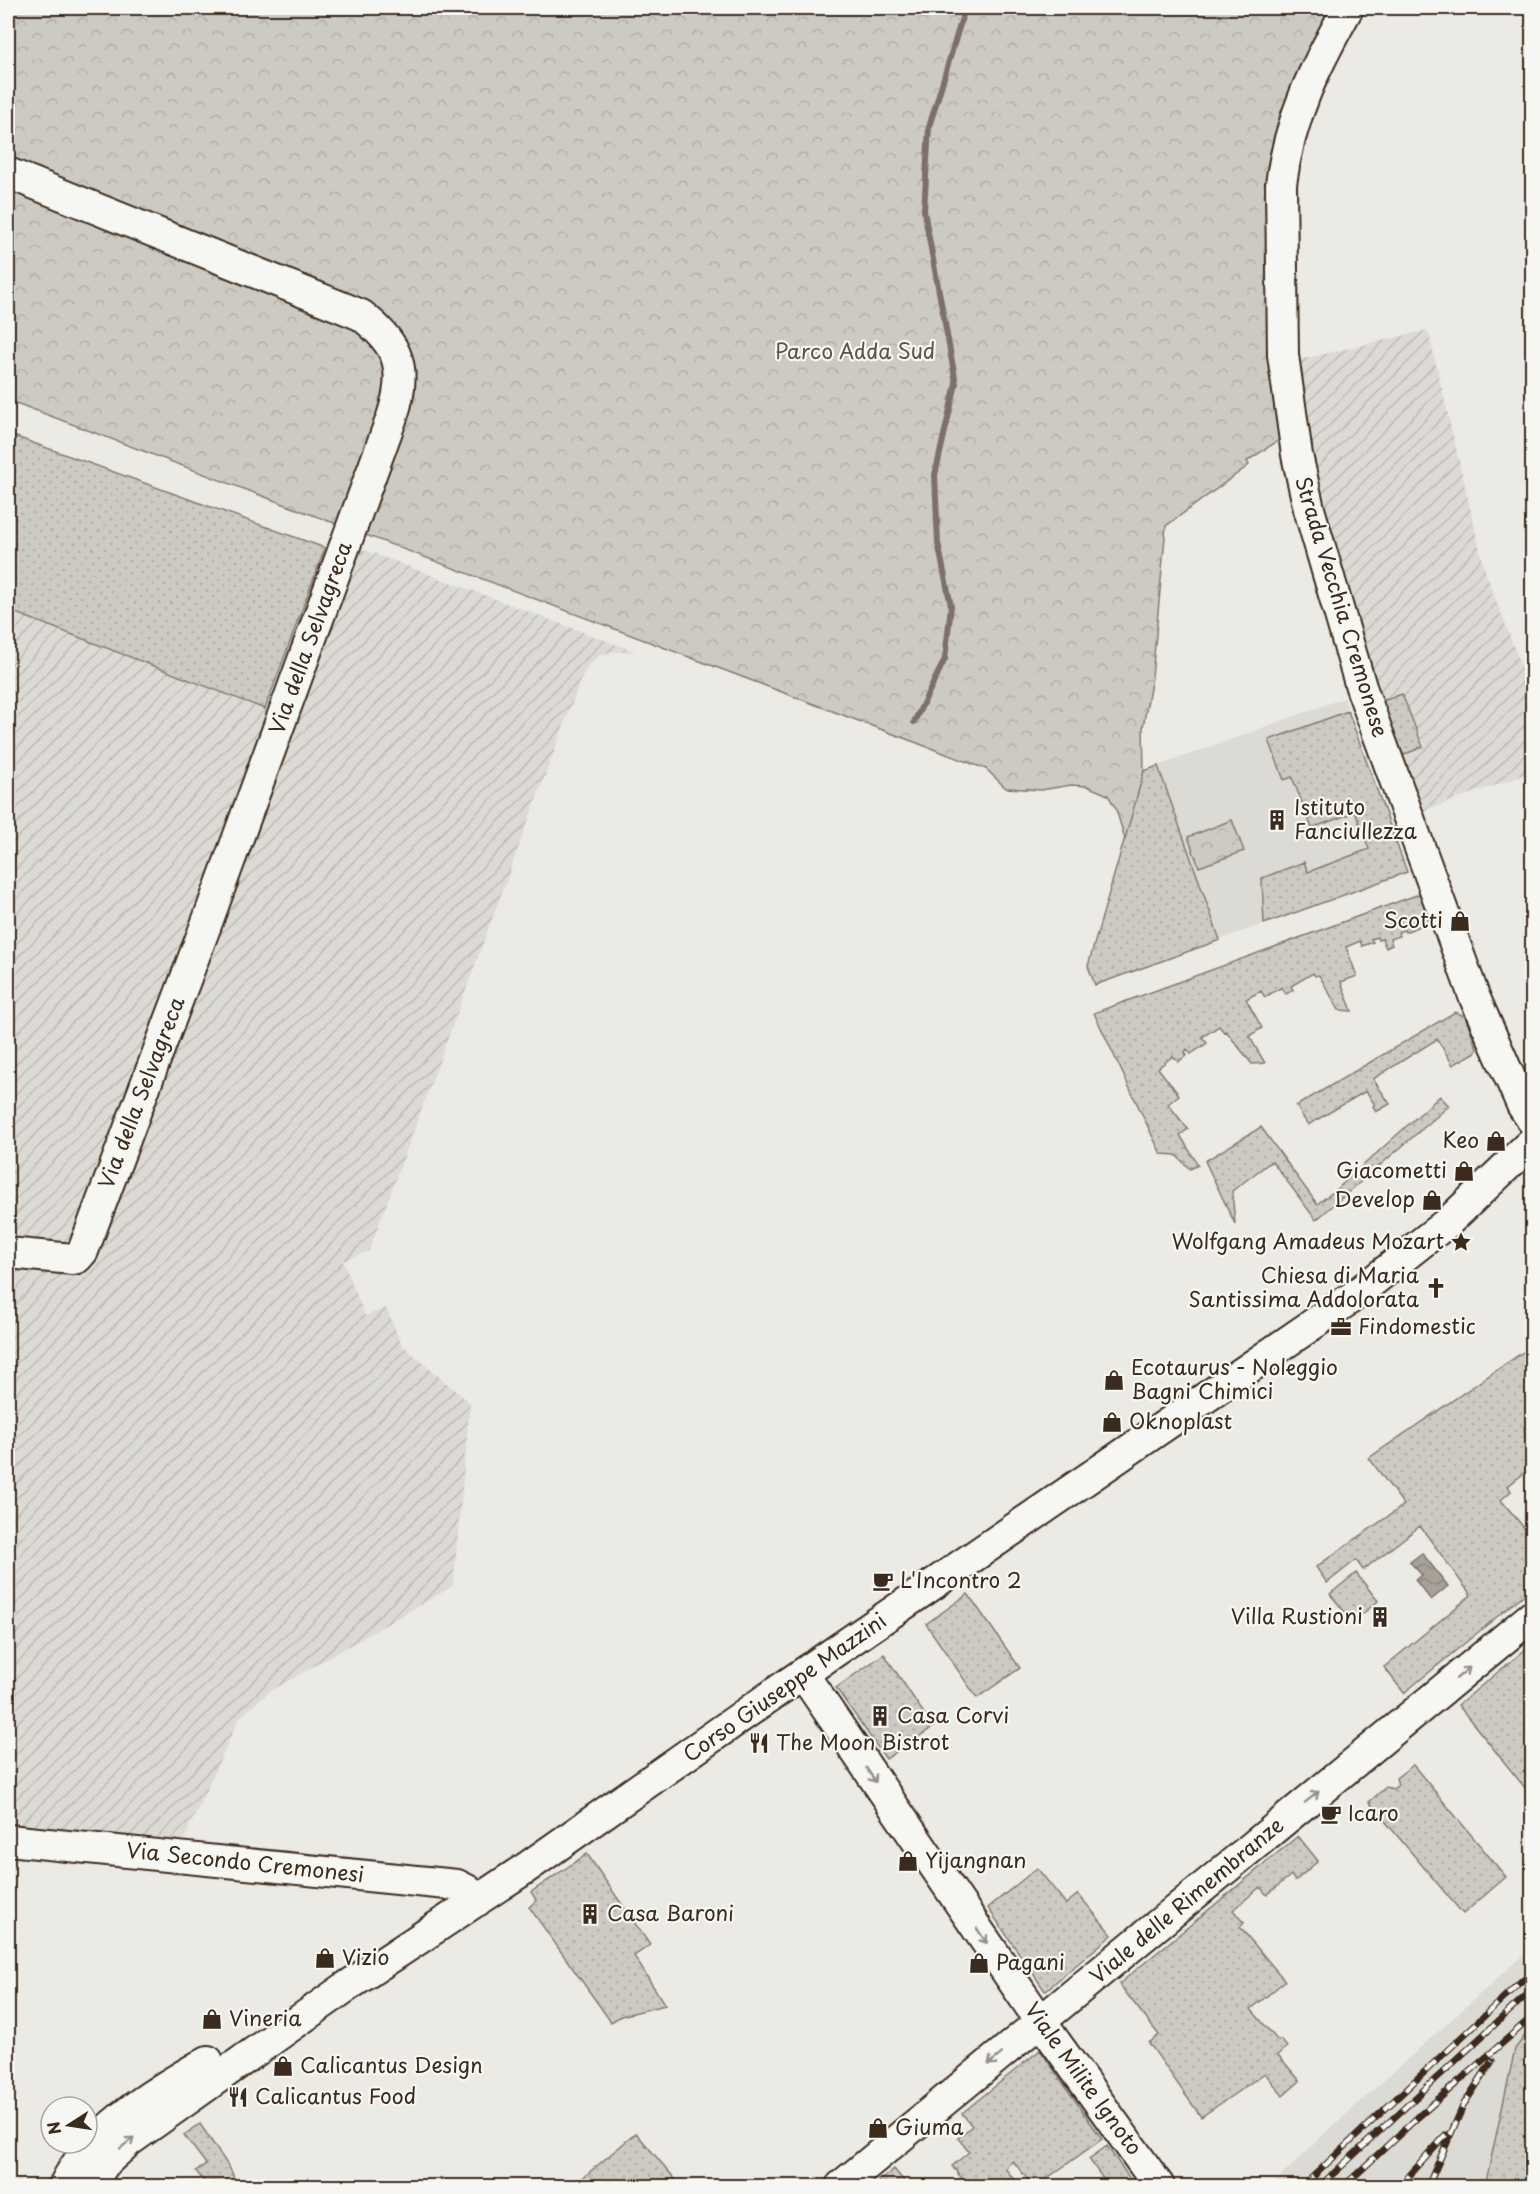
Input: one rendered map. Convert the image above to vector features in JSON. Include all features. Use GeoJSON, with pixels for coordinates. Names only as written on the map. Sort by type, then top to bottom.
{"type":"FeatureCollection","features":[{"type":"Feature","properties":{"kind":"street","name":"Strada Vecchia Cremonese"},"geometry":{"type":"LineString","coordinates":[[1348,8],[1314,69],[1295,115],[1281,184],[1283,355],[1297,455],[1330,585],[1361,687],[1474,996],[1522,1105],[1533,1120]]}},
{"type":"Feature","properties":{"kind":"street","name":"Via della Selvagreca"},"geometry":{"type":"LineString","coordinates":[[8,173],[361,315],[388,339],[401,374],[400,393],[388,428],[83,1251],[73,1259],[8,1253]]}},
{"type":"Feature","properties":{"kind":"street","name":"Corso Giuseppe Mazzini"},"geometry":{"type":"LineString","coordinates":[[88,2187],[105,2163],[129,2141],[346,1987],[477,1901],[1387,1272],[1448,1222],[1533,1142]]}},
{"type":"Feature","properties":{"kind":"street","name":"Viale delle Rimembranze"},"geometry":{"type":"LineString","coordinates":[[841,2187],[1533,1616]]}},
{"type":"Feature","properties":{"kind":"street","name":"Viale Milite Ignoto"},"geometry":{"type":"LineString","coordinates":[[803,1674],[1041,2022],[1159,2187]]}},
{"type":"Feature","properties":{"kind":"street","name":"Via Secondo Cremonesi"},"geometry":{"type":"LineString","coordinates":[[8,1839],[457,1885],[469,1891],[477,1901]]}},
{"type":"Feature","properties":{"kind":"street","name":"Corso Giuseppe Mazzini"},"geometry":{"type":"LineString","coordinates":[[64,2187],[77,2163],[92,2145],[108,2129],[146,2100],[238,2043],[346,1987]]}},
{"type":"Feature","properties":{"kind":"shaded area"},"geometry":{"type":"Polygon","coordinates":[[[1428,330],[1485,571],[1532,695],[1532,772],[1421,812],[1400,789],[1285,363],[1428,330]]]}},
{"type":"Feature","properties":{"kind":"shaded area"},"geometry":{"type":"Polygon","coordinates":[[[359,548],[636,652],[611,652],[600,655],[588,665],[581,679],[369,1251],[343,1261],[365,1316],[386,1308],[402,1345],[470,1403],[453,1586],[269,1692],[239,1718],[183,1841],[182,1854],[8,1837],[8,1255],[66,1261],[359,548]]]}},
{"type":"Feature","properties":{"kind":"shaded area"},"geometry":{"type":"Polygon","coordinates":[[[8,610],[281,715],[82,1250],[8,1252],[8,610]]]}},
{"type":"Feature","properties":{"kind":"shaded area"},"geometry":{"type":"Polygon","coordinates":[[[1344,698],[1407,872],[1095,985],[1088,966],[1144,771],[1344,698]]]}},
{"type":"Feature","properties":{"kind":"shaded area"},"geometry":{"type":"Polygon","coordinates":[[[1532,1947],[1532,2026],[1515,2050],[1485,2186],[1271,2186],[1318,2140],[1532,1947]]]}},
{"type":"Feature","properties":{"kind":"green space","name":"Parco Adda Sud"},"geometry":{"type":"Polygon","coordinates":[[[8,8],[1334,8],[1290,104],[1287,435],[1247,461],[1249,465],[1166,526],[1152,677],[1143,727],[1144,771],[1125,839],[1116,809],[1108,795],[1087,786],[1071,785],[1041,790],[1006,788],[986,769],[8,400],[8,8]]]}},
{"type":"Feature","properties":{"kind":"green space"},"geometry":{"type":"Polygon","coordinates":[[[8,434],[325,548],[265,709],[8,610],[8,434]]]}},
{"type":"Feature","properties":{"kind":"green space"},"geometry":{"type":"Polygon","coordinates":[[[1402,694],[1423,747],[1400,756],[1380,702],[1402,694]]]}},
{"type":"Feature","properties":{"kind":"green space"},"geometry":{"type":"Polygon","coordinates":[[[1348,711],[1407,872],[1264,924],[1262,878],[1304,862],[1308,872],[1369,849],[1355,812],[1312,828],[1292,777],[1284,780],[1269,740],[1348,711]]]}},
{"type":"Feature","properties":{"kind":"green space"},"geometry":{"type":"Polygon","coordinates":[[[1158,766],[1220,940],[1095,985],[1088,966],[1144,771],[1158,766]]]}},
{"type":"Feature","properties":{"kind":"green space"},"geometry":{"type":"Polygon","coordinates":[[[1232,820],[1244,851],[1199,867],[1188,837],[1232,820]]]}},
{"type":"Feature","properties":{"kind":"green space"},"geometry":{"type":"Polygon","coordinates":[[[1422,893],[1432,921],[1405,932],[1404,930],[1398,932],[1399,936],[1390,939],[1392,945],[1386,948],[1382,939],[1378,940],[1377,937],[1371,939],[1373,942],[1362,946],[1360,941],[1346,947],[1357,976],[1341,982],[1352,1011],[1339,1010],[1319,975],[1315,976],[1313,973],[1291,986],[1293,990],[1286,994],[1282,987],[1265,997],[1261,991],[1246,999],[1262,1028],[1249,1036],[1265,1063],[1252,1064],[1226,1031],[1224,1032],[1219,1026],[1202,1037],[1207,1043],[1191,1054],[1187,1049],[1185,1052],[1187,1055],[1178,1062],[1173,1056],[1158,1068],[1179,1095],[1168,1104],[1188,1129],[1180,1135],[1198,1165],[1190,1169],[1176,1155],[1161,1154],[1094,1013],[1422,893]]]}},
{"type":"Feature","properties":{"kind":"green space"},"geometry":{"type":"Polygon","coordinates":[[[1455,1012],[1465,1016],[1477,1048],[1476,1052],[1453,1065],[1437,1039],[1373,1079],[1390,1104],[1376,1112],[1373,1106],[1375,1105],[1366,1091],[1308,1125],[1296,1106],[1455,1012]]]}},
{"type":"Feature","properties":{"kind":"green space"},"geometry":{"type":"Polygon","coordinates":[[[1440,1096],[1449,1106],[1316,1220],[1272,1161],[1232,1191],[1235,1224],[1205,1161],[1261,1127],[1317,1204],[1337,1189],[1440,1096]]]}},
{"type":"Feature","properties":{"kind":"green space"},"geometry":{"type":"Polygon","coordinates":[[[1532,1346],[1532,1426],[1524,1427],[1526,1445],[1532,1444],[1532,1474],[1528,1470],[1508,1486],[1511,1491],[1501,1500],[1525,1529],[1532,1523],[1532,1588],[1404,1693],[1384,1667],[1471,1595],[1420,1526],[1363,1570],[1356,1560],[1327,1583],[1316,1567],[1404,1505],[1369,1458],[1532,1346]]]}},
{"type":"Feature","properties":{"kind":"green space"},"geometry":{"type":"Polygon","coordinates":[[[1356,1573],[1378,1601],[1353,1622],[1330,1594],[1356,1573]]]}},
{"type":"Feature","properties":{"kind":"green space"},"geometry":{"type":"Polygon","coordinates":[[[968,1594],[1020,1668],[977,1698],[926,1624],[968,1594]]]}},
{"type":"Feature","properties":{"kind":"green space"},"geometry":{"type":"Polygon","coordinates":[[[1532,1644],[1532,1783],[1526,1789],[1458,1705],[1532,1644]]]}},
{"type":"Feature","properties":{"kind":"green space"},"geometry":{"type":"Polygon","coordinates":[[[884,1654],[933,1727],[886,1759],[836,1688],[884,1654]]]}},
{"type":"Feature","properties":{"kind":"green space"},"geometry":{"type":"Polygon","coordinates":[[[1413,1765],[1506,1877],[1463,1914],[1369,1802],[1386,1787],[1393,1789],[1398,1785],[1396,1778],[1413,1765]]]}},
{"type":"Feature","properties":{"kind":"green space"},"geometry":{"type":"Polygon","coordinates":[[[1298,1836],[1318,1861],[1295,1881],[1291,1875],[1267,1895],[1260,1887],[1233,1910],[1244,1923],[1240,1927],[1285,1981],[1251,2009],[1278,2041],[1281,2040],[1287,2047],[1278,2055],[1300,2081],[1283,2096],[1265,2073],[1201,2117],[1149,2043],[1159,2035],[1119,1984],[1298,1836]]]}},
{"type":"Feature","properties":{"kind":"green space"},"geometry":{"type":"Polygon","coordinates":[[[587,1854],[650,1945],[634,1956],[665,2005],[621,2016],[611,2022],[529,1907],[537,1901],[531,1892],[587,1854]]]}},
{"type":"Feature","properties":{"kind":"green space"},"geometry":{"type":"Polygon","coordinates":[[[1037,1868],[1066,1904],[1078,1894],[1112,1935],[1045,1991],[988,1908],[1037,1868]]]}},
{"type":"Feature","properties":{"kind":"green space"},"geometry":{"type":"Polygon","coordinates":[[[1529,2030],[1532,2034],[1532,2186],[1485,2186],[1515,2049],[1529,2030]]]}},
{"type":"Feature","properties":{"kind":"green space"},"geometry":{"type":"Polygon","coordinates":[[[1040,2050],[1102,2139],[1036,2186],[1033,2186],[1013,2161],[1005,2168],[1019,2186],[968,2186],[952,2166],[969,2152],[958,2138],[972,2126],[962,2113],[1040,2050]]]}},
{"type":"Feature","properties":{"kind":"green space"},"geometry":{"type":"Polygon","coordinates":[[[200,2124],[231,2170],[234,2186],[207,2186],[196,2171],[206,2164],[184,2135],[200,2124]]]}},
{"type":"Feature","properties":{"kind":"green space"},"geometry":{"type":"Polygon","coordinates":[[[636,2133],[681,2186],[573,2186],[636,2133]]]}},
{"type":"Feature","properties":{"kind":"green space"},"geometry":{"type":"Polygon","coordinates":[[[1107,2146],[1135,2186],[1108,2186],[1089,2159],[1107,2146]]]}},
{"type":"Feature","properties":{"kind":"green space"},"geometry":{"type":"Polygon","coordinates":[[[894,2169],[908,2186],[873,2186],[894,2169]]]}},
{"type":"Feature","properties":{"kind":"water"},"geometry":{"type":"Polygon","coordinates":[[[1422,1553],[1448,1586],[1431,1600],[1415,1580],[1422,1575],[1410,1562],[1422,1553]]]}},
{"type":"Feature","properties":{"kind":"waterway"},"geometry":{"type":"LineString","coordinates":[[914,722],[945,659],[951,606],[938,543],[935,475],[956,383],[924,211],[929,127],[965,8]]}},
{"type":"Feature","properties":{"kind":"railway"},"geometry":{"type":"LineString","coordinates":[[1303,2186],[1532,1971]]}},
{"type":"Feature","properties":{"kind":"railway"},"geometry":{"type":"LineString","coordinates":[[1320,2186],[1532,1990]]}},
{"type":"Feature","properties":{"kind":"railway"},"geometry":{"type":"LineString","coordinates":[[1344,2186],[1418,2117],[1532,2017]]}},
{"type":"Feature","properties":{"kind":"railway"},"geometry":{"type":"LineString","coordinates":[[1428,2186],[1464,2104],[1492,2061]]}},
{"type":"Feature","properties":{"kind":"railway"},"geometry":{"type":"LineString","coordinates":[[1400,2186],[1446,2135]]}},
{"type":"Feature","properties":{"kind":"place","name":"Istituto Fanciullezza"},"geometry":{"type":"Point","coordinates":[1277,820]}},
{"type":"Feature","properties":{"kind":"place","name":"Scotti"},"geometry":{"type":"Point","coordinates":[1460,921]}},
{"type":"Feature","properties":{"kind":"place","name":"Keo"},"geometry":{"type":"Point","coordinates":[1496,1141]}},
{"type":"Feature","properties":{"kind":"place","name":"Giacometti"},"geometry":{"type":"Point","coordinates":[1464,1171]}},
{"type":"Feature","properties":{"kind":"place","name":"Develop"},"geometry":{"type":"Point","coordinates":[1432,1200]}},
{"type":"Feature","properties":{"kind":"place","name":"Wolfgang Amadeus Mozart"},"geometry":{"type":"Point","coordinates":[1461,1242]}},
{"type":"Feature","properties":{"kind":"place","name":"Chiesa di Maria Santissima Addolorata"},"geometry":{"type":"Point","coordinates":[1436,1288]}},
{"type":"Feature","properties":{"kind":"place","name":"Findomestic"},"geometry":{"type":"Point","coordinates":[1341,1327]}},
{"type":"Feature","properties":{"kind":"place","name":"Ecotaurus - Noleggio Bagni Chimici"},"geometry":{"type":"Point","coordinates":[1114,1380]}},
{"type":"Feature","properties":{"kind":"place","name":"Oknoplast"},"geometry":{"type":"Point","coordinates":[1112,1422]}},
{"type":"Feature","properties":{"kind":"place","name":"L'Incontro 2"},"geometry":{"type":"Point","coordinates":[883,1581]}},
{"type":"Feature","properties":{"kind":"place","name":"Villa Rustioni"},"geometry":{"type":"Point","coordinates":[1380,1617]}},
{"type":"Feature","properties":{"kind":"place","name":"Casa Corvi"},"geometry":{"type":"Point","coordinates":[880,1716]}},
{"type":"Feature","properties":{"kind":"place","name":"The Moon Bistrot"},"geometry":{"type":"Point","coordinates":[759,1743]}},
{"type":"Feature","properties":{"kind":"place","name":"Icaro"},"geometry":{"type":"Point","coordinates":[1331,1814]}},
{"type":"Feature","properties":{"kind":"place","name":"Yijangnan"},"geometry":{"type":"Point","coordinates":[908,1861]}},
{"type":"Feature","properties":{"kind":"place","name":"Casa Baroni"},"geometry":{"type":"Point","coordinates":[590,1914]}},
{"type":"Feature","properties":{"kind":"place","name":"Vizio"},"geometry":{"type":"Point","coordinates":[325,1958]}},
{"type":"Feature","properties":{"kind":"place","name":"Pagani"},"geometry":{"type":"Point","coordinates":[979,1963]}},
{"type":"Feature","properties":{"kind":"place","name":"Vineria"},"geometry":{"type":"Point","coordinates":[212,2019]}},
{"type":"Feature","properties":{"kind":"place","name":"Calicantus Design"},"geometry":{"type":"Point","coordinates":[283,2066]}},
{"type":"Feature","properties":{"kind":"place","name":"Calicantus Food"},"geometry":{"type":"Point","coordinates":[238,2097]}},
{"type":"Feature","properties":{"kind":"place","name":"Giuma"},"geometry":{"type":"Point","coordinates":[878,2128]}}]}
